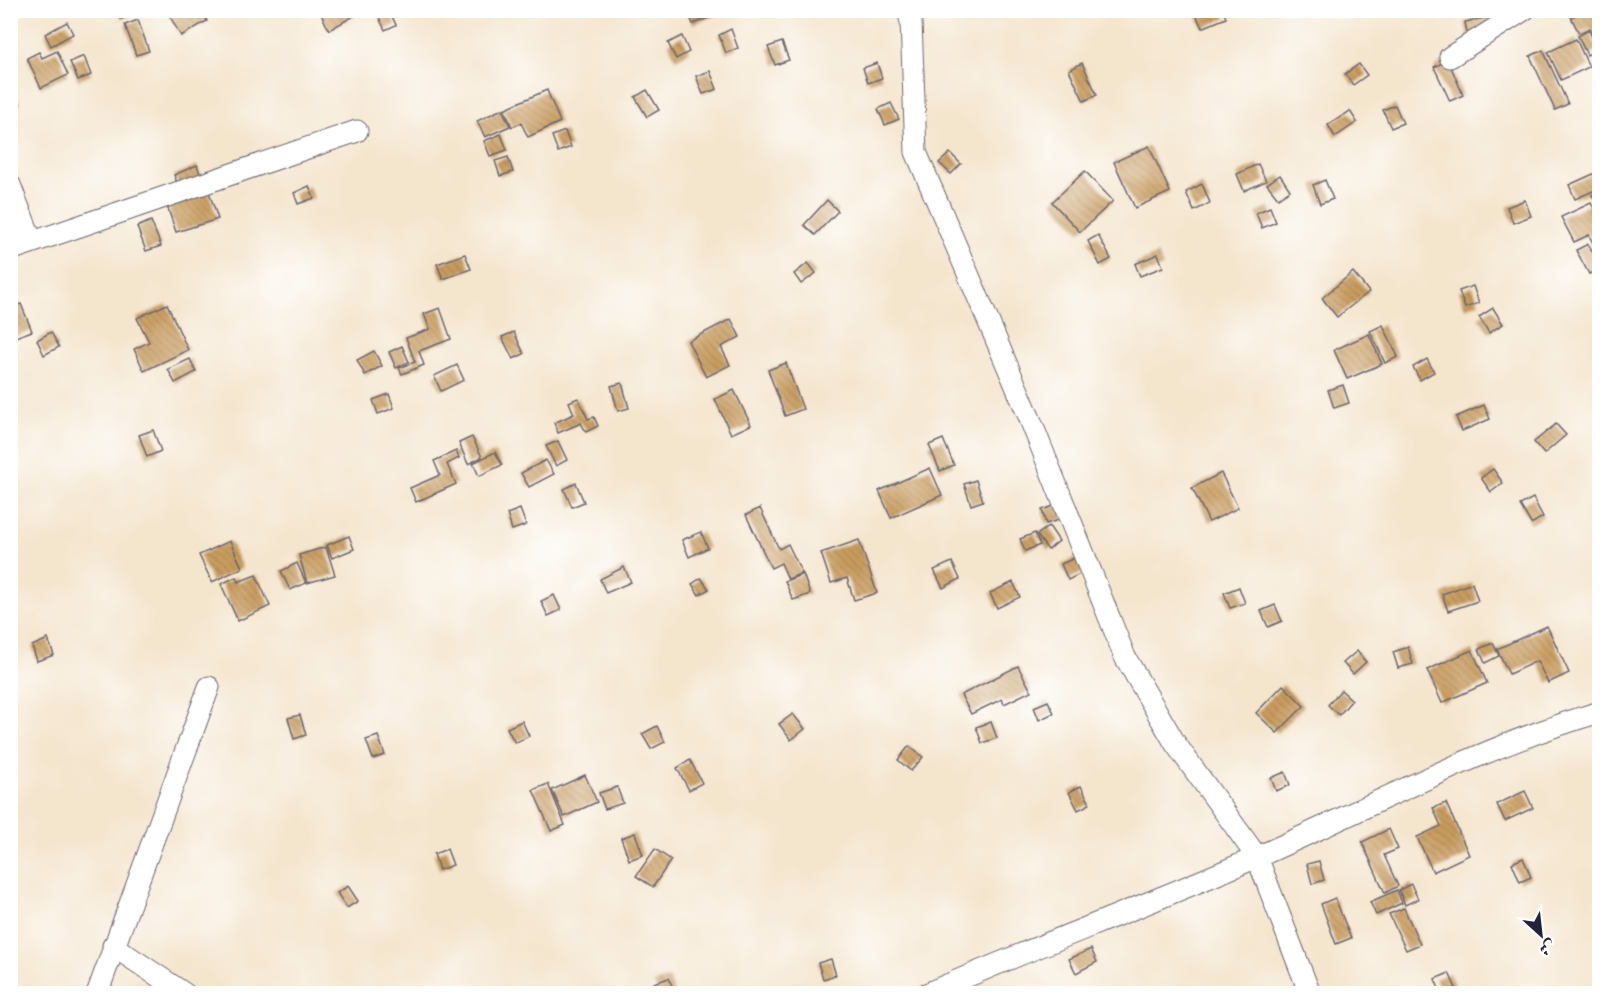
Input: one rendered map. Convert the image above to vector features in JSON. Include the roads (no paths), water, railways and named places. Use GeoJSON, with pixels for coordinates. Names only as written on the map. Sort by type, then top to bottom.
{"type":"FeatureCollection","features":[{"type":"Feature","properties":{"kind":"street"},"geometry":{"type":"LineString","coordinates":[[908,10],[911,22],[916,152],[1030,419],[1125,657],[1175,743],[1257,857],[1310,993]]}},
{"type":"Feature","properties":{"kind":"street"},"geometry":{"type":"LineString","coordinates":[[1450,57],[1524,10]]}},
{"type":"Feature","properties":{"kind":"street"},"geometry":{"type":"LineString","coordinates":[[10,250],[357,131]]}},
{"type":"Feature","properties":{"kind":"street"},"geometry":{"type":"LineString","coordinates":[[10,185],[32,242]]}},
{"type":"Feature","properties":{"kind":"street"},"geometry":{"type":"LineString","coordinates":[[97,993],[209,687]]}},
{"type":"Feature","properties":{"kind":"street"},"geometry":{"type":"LineString","coordinates":[[926,993],[1257,857],[1451,768],[1545,728],[1599,712]]}},
{"type":"Feature","properties":{"kind":"street"},"geometry":{"type":"LineString","coordinates":[[113,946],[185,993]]}}]}
